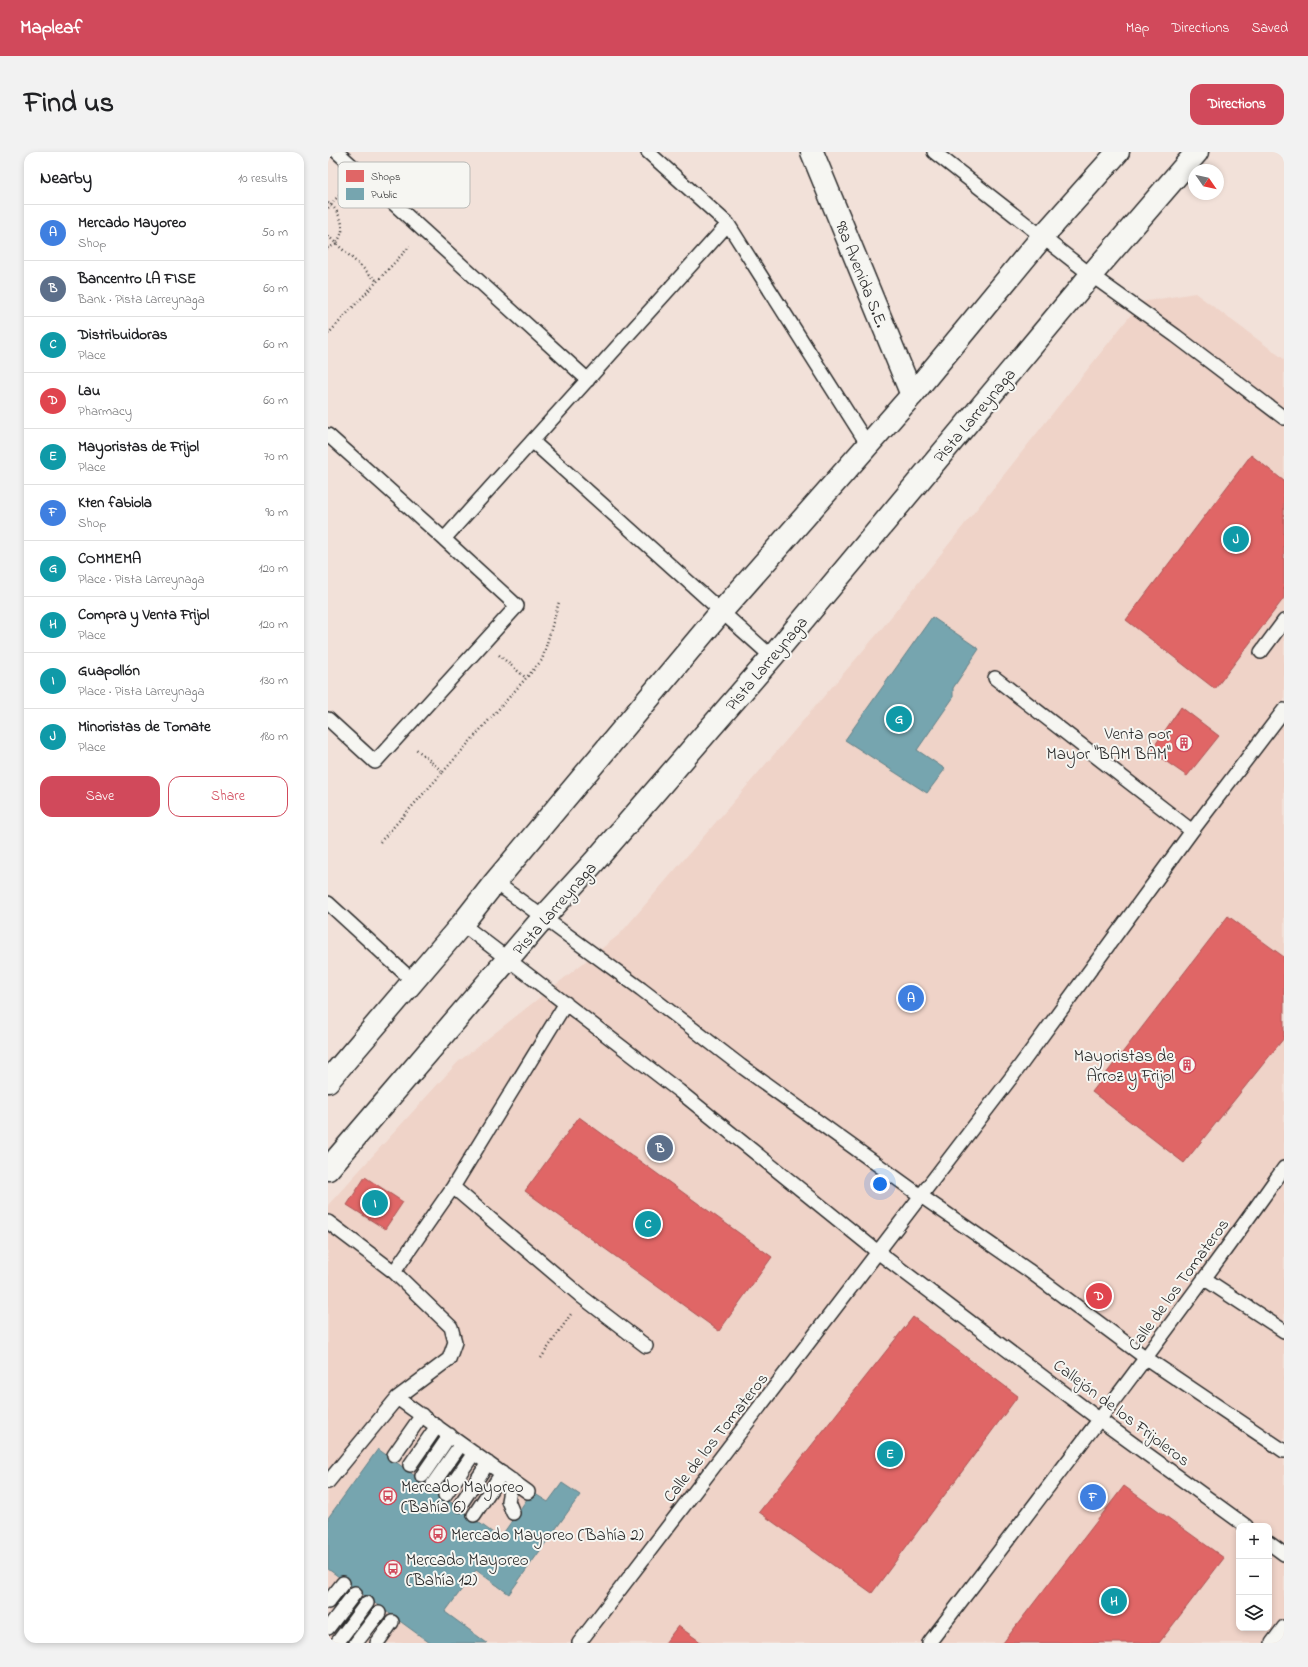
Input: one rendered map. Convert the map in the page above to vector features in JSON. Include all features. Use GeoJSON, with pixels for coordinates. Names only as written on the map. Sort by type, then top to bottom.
{"type":"FeatureCollection","features":[{"type":"Feature","properties":{"kind":"main road","name":"98a Avenida S.E."},"geometry":{"type":"LineString","coordinates":[[812,152],[912,395]]}},
{"type":"Feature","properties":{"kind":"main road"},"geometry":{"type":"LineString","coordinates":[[328,1082],[462,924],[495,882],[721,612],[912,395],[1043,236],[1118,152]]}},
{"type":"Feature","properties":{"kind":"main road","name":"Pista Larreynaga"},"geometry":{"type":"LineString","coordinates":[[328,1168],[543,918],[594,862],[772,657],[1091,275],[1197,152]]}},
{"type":"Feature","properties":{"kind":"lane"},"geometry":{"type":"LineString","coordinates":[[337,152],[347,162]]}},
{"type":"Feature","properties":{"kind":"lane"},"geometry":{"type":"LineString","coordinates":[[648,152],[728,224],[868,445]]}},
{"type":"Feature","properties":{"kind":"lane"},"geometry":{"type":"LineString","coordinates":[[934,152],[1091,275],[1176,336],[1284,418]]}},
{"type":"Feature","properties":{"kind":"lane"},"geometry":{"type":"LineString","coordinates":[[398,208],[588,380]]}},
{"type":"Feature","properties":{"kind":"lane"},"geometry":{"type":"LineString","coordinates":[[444,539],[728,224]]}},
{"type":"Feature","properties":{"kind":"lane"},"geometry":{"type":"LineString","coordinates":[[328,435],[517,606],[375,762],[328,719]]}},
{"type":"Feature","properties":{"kind":"lane"},"geometry":{"type":"LineString","coordinates":[[532,441],[772,657]]}},
{"type":"Feature","properties":{"kind":"lane"},"geometry":{"type":"LineString","coordinates":[[1261,652],[1284,621]]}},
{"type":"Feature","properties":{"kind":"lane"},"geometry":{"type":"LineString","coordinates":[[995,678],[1192,831]]}},
{"type":"Feature","properties":{"kind":"lane","name":"Calle de los Tomateros"},"geometry":{"type":"LineString","coordinates":[[579,1643],[879,1253],[1017,1070],[1192,831],[1284,710]]}},
{"type":"Feature","properties":{"kind":"lane"},"geometry":{"type":"LineString","coordinates":[[495,882],[641,989],[741,1066],[921,1196],[1028,1270],[1146,1358],[1284,1451]]}},
{"type":"Feature","properties":{"kind":"lane"},"geometry":{"type":"LineString","coordinates":[[328,903],[413,981]]}},
{"type":"Feature","properties":{"kind":"lane","name":"Callejón de los Frijoleros"},"geometry":{"type":"LineString","coordinates":[[462,924],[679,1091],[879,1253],[1100,1420],[1242,1523]]}},
{"type":"Feature","properties":{"kind":"lane"},"geometry":{"type":"LineString","coordinates":[[394,1272],[453,1187],[566,1003]]}},
{"type":"Feature","properties":{"kind":"lane","name":"Calle de los Tomateros"},"geometry":{"type":"LineString","coordinates":[[929,1643],[1100,1420],[1205,1279],[1284,1168]]}},
{"type":"Feature","properties":{"kind":"lane"},"geometry":{"type":"LineString","coordinates":[[453,1187],[582,1297],[646,1346]]}},
{"type":"Feature","properties":{"kind":"lane"},"geometry":{"type":"LineString","coordinates":[[328,1222],[394,1272],[450,1327],[454,1342],[449,1359],[397,1398],[328,1482]]}},
{"type":"Feature","properties":{"kind":"lane"},"geometry":{"type":"LineString","coordinates":[[1205,1279],[1284,1331]]}},
{"type":"Feature","properties":{"kind":"lane"},"geometry":{"type":"LineString","coordinates":[[397,1398],[528,1492]]}},
{"type":"Feature","properties":{"kind":"lane"},"geometry":{"type":"LineString","coordinates":[[394,1455],[422,1415]]}},
{"type":"Feature","properties":{"kind":"lane"},"geometry":{"type":"LineString","coordinates":[[410,1465],[437,1426]]}},
{"type":"Feature","properties":{"kind":"lane"},"geometry":{"type":"LineString","coordinates":[[422,1476],[450,1435]]}},
{"type":"Feature","properties":{"kind":"lane"},"geometry":{"type":"LineString","coordinates":[[433,1484],[462,1444]]}},
{"type":"Feature","properties":{"kind":"lane"},"geometry":{"type":"LineString","coordinates":[[445,1494],[474,1453]]}},
{"type":"Feature","properties":{"kind":"lane"},"geometry":{"type":"LineString","coordinates":[[460,1505],[488,1463]]}},
{"type":"Feature","properties":{"kind":"lane"},"geometry":{"type":"LineString","coordinates":[[507,1476],[508,1501],[513,1513]]}},
{"type":"Feature","properties":{"kind":"lane"},"geometry":{"type":"LineString","coordinates":[[474,1515],[507,1476]]}},
{"type":"Feature","properties":{"kind":"lane"},"geometry":{"type":"LineString","coordinates":[[1272,1545],[1284,1554]]}},
{"type":"Feature","properties":{"kind":"lane"},"geometry":{"type":"LineString","coordinates":[[328,1602],[343,1583]]}},
{"type":"Feature","properties":{"kind":"lane"},"geometry":{"type":"LineString","coordinates":[[328,1628],[355,1593]]}},
{"type":"Feature","properties":{"kind":"lane"},"geometry":{"type":"LineString","coordinates":[[337,1643],[368,1603]]}},
{"type":"Feature","properties":{"kind":"lane"},"geometry":{"type":"LineString","coordinates":[[356,1643],[379,1613]]}},
{"type":"Feature","properties":{"kind":"lane"},"geometry":{"type":"LineString","coordinates":[[377,1643],[392,1622]]}},
{"type":"Feature","properties":{"kind":"lane"},"geometry":{"type":"LineString","coordinates":[[1272,1643],[1284,1626]]}},
{"type":"Feature","properties":{"kind":"path"},"geometry":{"type":"LineString","coordinates":[[328,208],[338,195]]}},
{"type":"Feature","properties":{"kind":"path"},"geometry":{"type":"LineString","coordinates":[[328,248],[336,244],[342,230],[338,214],[330,204]]}},
{"type":"Feature","properties":{"kind":"path"},"geometry":{"type":"LineString","coordinates":[[328,334],[424,231]]}},
{"type":"Feature","properties":{"kind":"path"},"geometry":{"type":"LineString","coordinates":[[328,236],[377,281]]}},
{"type":"Feature","properties":{"kind":"path"},"geometry":{"type":"LineString","coordinates":[[380,842],[542,660],[559,602]]}},
{"type":"Feature","properties":{"kind":"path"},"geometry":{"type":"LineString","coordinates":[[483,642],[526,678]]}},
{"type":"Feature","properties":{"kind":"path"},"geometry":{"type":"LineString","coordinates":[[400,735],[443,772]]}},
{"type":"Feature","properties":{"kind":"path"},"geometry":{"type":"LineString","coordinates":[[541,1358],[582,1297]]}},
{"type":"Feature","properties":{"kind":"shaded area"},"geometry":{"type":"Polygon","coordinates":[[[1195,293],[1284,359],[1284,1643],[328,1643],[328,1205],[458,1062],[620,934],[879,632],[1141,302],[1195,293]]]}},
{"type":"Feature","properties":{"kind":"building: Shops"},"geometry":{"type":"Polygon","coordinates":[[[1251,455],[1284,481],[1284,598],[1215,689],[1126,620],[1251,455]]]}},
{"type":"Feature","properties":{"kind":"building: Shops","name":"Venta por Mayor \"BAM BAM\""},"geometry":{"type":"Polygon","coordinates":[[[1181,707],[1219,736],[1187,776],[1151,751],[1181,707]]]}},
{"type":"Feature","properties":{"kind":"building: Shops","name":"Mayoristas de Arroz y Frijol"},"geometry":{"type":"Polygon","coordinates":[[[1228,916],[1284,957],[1284,1038],[1184,1163],[1092,1092],[1228,916]]]}},
{"type":"Feature","properties":{"kind":"building: Shops"},"geometry":{"type":"Polygon","coordinates":[[[579,1117],[772,1257],[719,1331],[525,1191],[579,1117]]]}},
{"type":"Feature","properties":{"kind":"building: Shops"},"geometry":{"type":"Polygon","coordinates":[[[654,1137],[672,1150],[663,1160],[648,1147],[654,1137]]]}},
{"type":"Feature","properties":{"kind":"building: Shops"},"geometry":{"type":"Polygon","coordinates":[[[365,1177],[403,1202],[385,1229],[347,1205],[365,1177]]]}},
{"type":"Feature","properties":{"kind":"building: Shops"},"geometry":{"type":"Polygon","coordinates":[[[913,1317],[1018,1396],[872,1593],[759,1512],[913,1317]]]}},
{"type":"Feature","properties":{"kind":"building: Shops"},"geometry":{"type":"Polygon","coordinates":[[[1124,1486],[1224,1558],[1159,1643],[1003,1643],[1124,1486]]]}},
{"type":"Feature","properties":{"kind":"building: Shops"},"geometry":{"type":"Polygon","coordinates":[[[678,1626],[702,1643],[665,1643],[678,1626]]]}},
{"type":"Feature","properties":{"kind":"building: Public"},"geometry":{"type":"Polygon","coordinates":[[[932,617],[979,649],[953,688],[953,698],[917,750],[945,769],[927,793],[845,740],[932,617]]]}},
{"type":"Feature","properties":{"kind":"building: Public"},"geometry":{"type":"Polygon","coordinates":[[[378,1449],[500,1538],[532,1492],[548,1502],[562,1483],[580,1495],[509,1594],[476,1570],[445,1612],[487,1643],[430,1643],[328,1569],[328,1518],[378,1449]]]}},
{"type":"Feature","properties":{"kind":"place","name":"Minoristas de Tomate"},"geometry":{"type":"Point","coordinates":[1236,539]}},
{"type":"Feature","properties":{"kind":"place","name":"COMMEMA"},"geometry":{"type":"Point","coordinates":[899,719]}},
{"type":"Feature","properties":{"kind":"place","name":"Venta por Mayor \"BAM BAM\""},"geometry":{"type":"Point","coordinates":[1184,743]}},
{"type":"Feature","properties":{"kind":"place","name":"Mercado Mayoreo"},"geometry":{"type":"Point","coordinates":[911,998]}},
{"type":"Feature","properties":{"kind":"place","name":"Mayoristas de Arroz y Frijol"},"geometry":{"type":"Point","coordinates":[1187,1065]}},
{"type":"Feature","properties":{"kind":"place","name":"Bancentro LA FISE"},"geometry":{"type":"Point","coordinates":[660,1148]}},
{"type":"Feature","properties":{"kind":"place","name":"Guapollón"},"geometry":{"type":"Point","coordinates":[375,1203]}},
{"type":"Feature","properties":{"kind":"place","name":"Distribuidoras"},"geometry":{"type":"Point","coordinates":[648,1224]}},
{"type":"Feature","properties":{"kind":"place","name":"Lau"},"geometry":{"type":"Point","coordinates":[1099,1296]}},
{"type":"Feature","properties":{"kind":"place","name":"Mayoristas de Frijol"},"geometry":{"type":"Point","coordinates":[890,1454]}},
{"type":"Feature","properties":{"kind":"place","name":"Mercado Mayoreo (Bahía 6)"},"geometry":{"type":"Point","coordinates":[388,1496]}},
{"type":"Feature","properties":{"kind":"place","name":"Kten fabiola"},"geometry":{"type":"Point","coordinates":[1093,1497]}},
{"type":"Feature","properties":{"kind":"place","name":"Mercado Mayoreo (Bahía 2)"},"geometry":{"type":"Point","coordinates":[438,1534]}},
{"type":"Feature","properties":{"kind":"place","name":"Mercado Mayoreo (Bahía 12)"},"geometry":{"type":"Point","coordinates":[393,1569]}},
{"type":"Feature","properties":{"kind":"place","name":"Compra y Venta Frijol"},"geometry":{"type":"Point","coordinates":[1114,1601]}}]}
